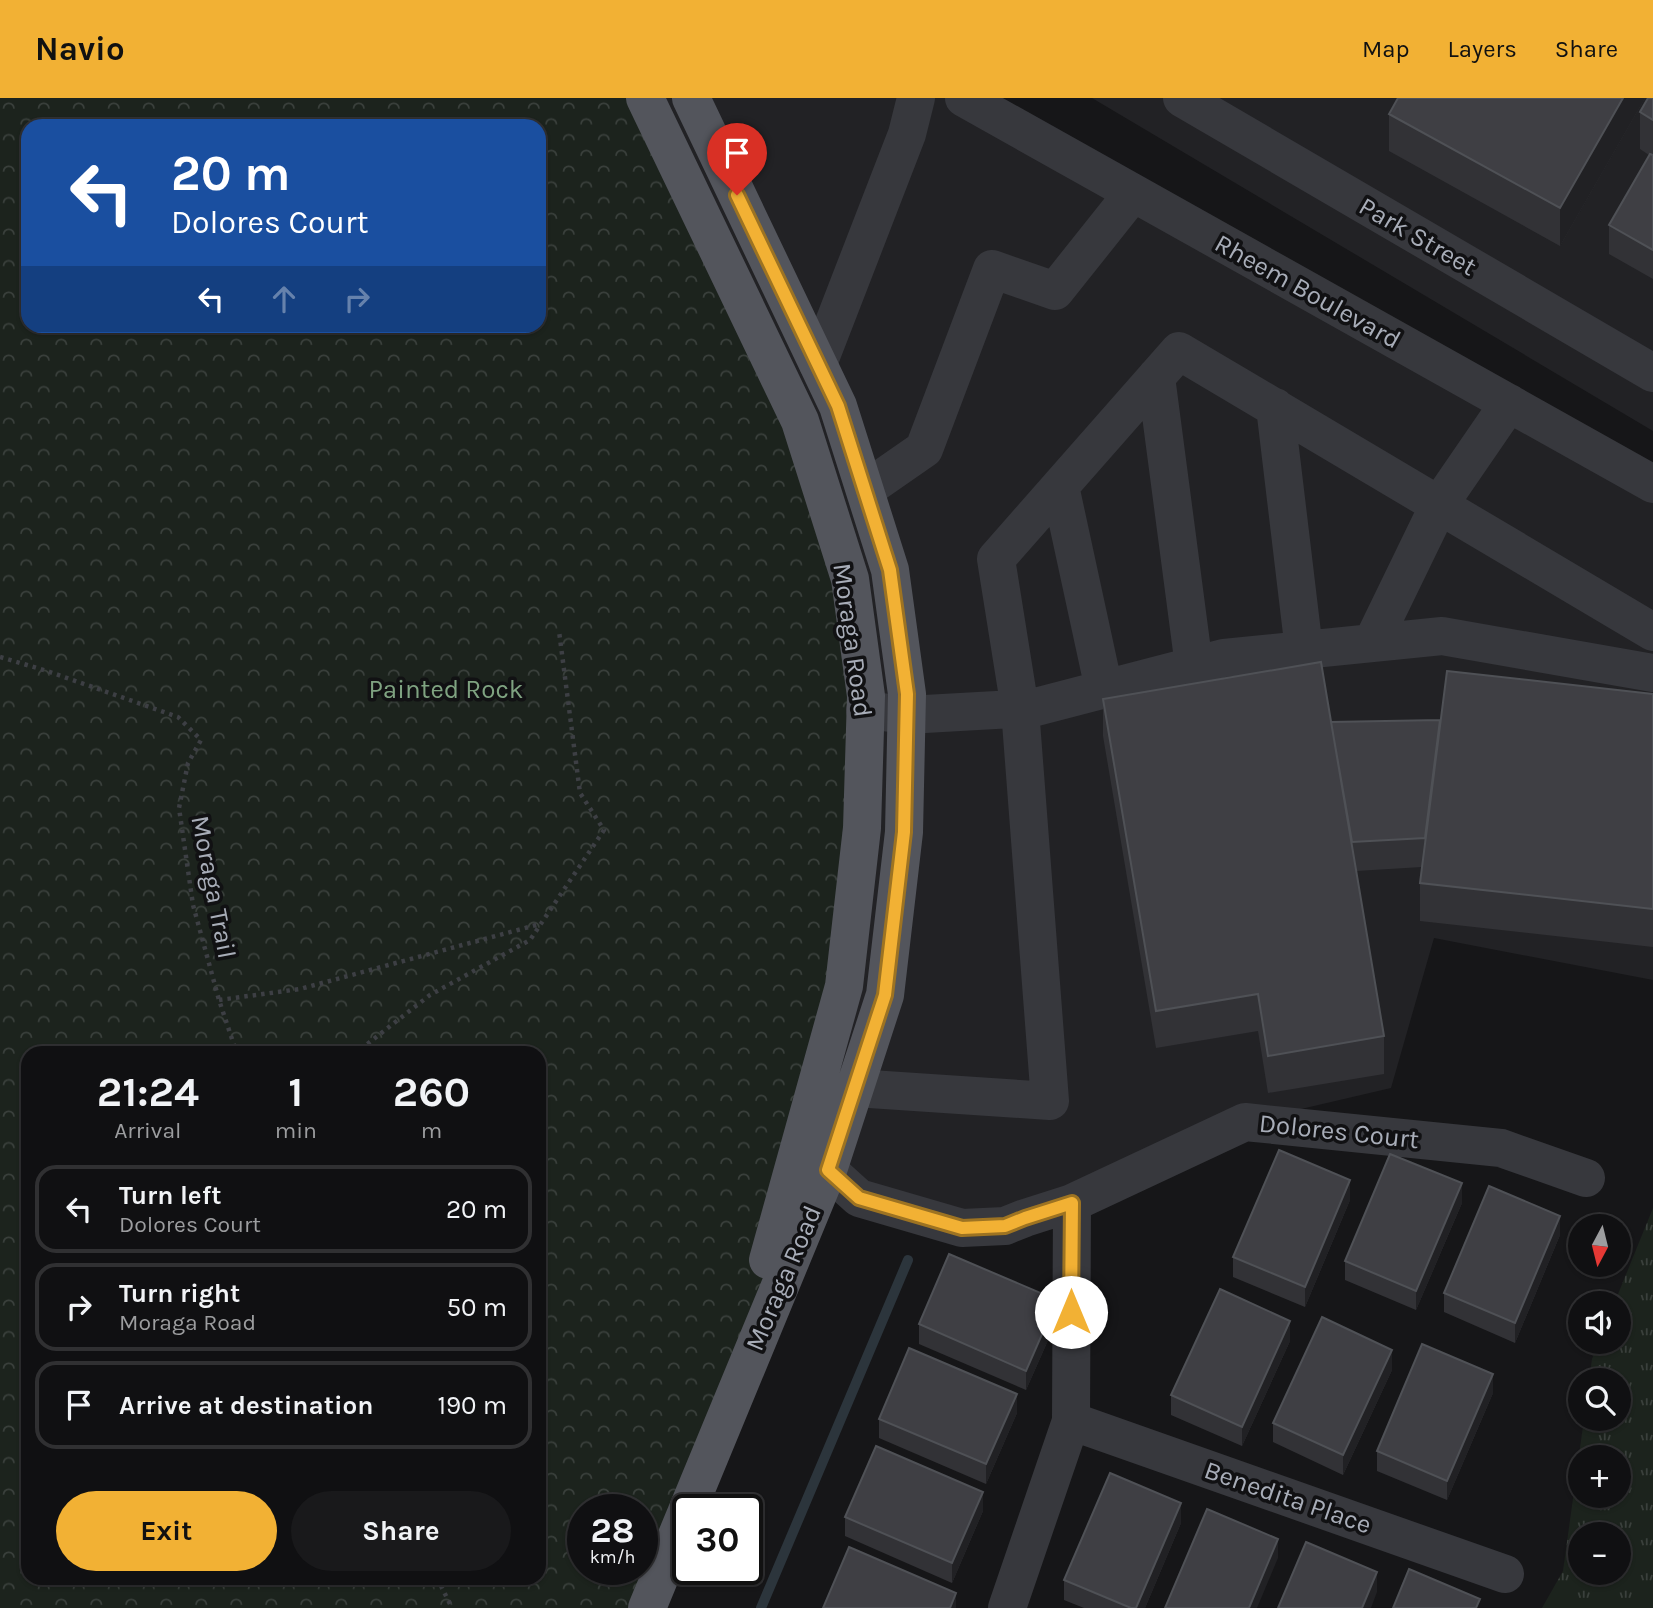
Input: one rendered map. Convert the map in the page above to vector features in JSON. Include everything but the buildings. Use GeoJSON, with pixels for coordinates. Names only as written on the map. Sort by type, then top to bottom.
{"type":"FeatureCollection","features":[{"type":"Feature","properties":{"kind":"main road","name":"Moraga Road"},"geometry":{"type":"LineString","coordinates":[[645,98],[800,421],[850,579],[866,696],[862,828],[844,986],[725,1417]]}},
{"type":"Feature","properties":{"kind":"main road","name":"Moraga Road"},"geometry":{"type":"LineString","coordinates":[[647,1608],[828,1170],[885,995],[904,832],[907,694],[890,570],[838,406],[691,98]]}},
{"type":"Feature","properties":{"kind":"street"},"geometry":{"type":"LineString","coordinates":[[818,364],[907,134],[916,98]]}},
{"type":"Feature","properties":{"kind":"street","name":"Rheem Boulevard"},"geometry":{"type":"LineString","coordinates":[[964,98],[1653,484]]}},
{"type":"Feature","properties":{"kind":"street","name":"Park Street"},"geometry":{"type":"LineString","coordinates":[[1182,98],[1653,373]]}},
{"type":"Feature","properties":{"kind":"street"},"geometry":{"type":"LineString","coordinates":[[865,490],[924,449],[992,269],[1055,291],[1133,193]]}},
{"type":"Feature","properties":{"kind":"street"},"geometry":{"type":"LineString","coordinates":[[855,1088],[1050,1101],[1020,709],[996,559],[1179,351],[1653,632]]}},
{"type":"Feature","properties":{"kind":"street"},"geometry":{"type":"LineString","coordinates":[[1156,377],[1194,666]]}},
{"type":"Feature","properties":{"kind":"street"},"geometry":{"type":"LineString","coordinates":[[1372,643],[1439,505],[1509,403]]}},
{"type":"Feature","properties":{"kind":"street"},"geometry":{"type":"LineString","coordinates":[[1275,408],[1304,650]]}},
{"type":"Feature","properties":{"kind":"street"},"geometry":{"type":"LineString","coordinates":[[1060,486],[1104,689]]}},
{"type":"Feature","properties":{"kind":"street"},"geometry":{"type":"LineString","coordinates":[[865,710],[906,715],[1032,708],[1224,658],[1442,636],[1653,673]]}},
{"type":"Feature","properties":{"kind":"street","name":"Dolores Court"},"geometry":{"type":"LineString","coordinates":[[828,1170],[859,1198],[962,1228],[1005,1226],[1072,1203],[1245,1122],[1501,1147],[1586,1178]]}},
{"type":"Feature","properties":{"kind":"street"},"geometry":{"type":"LineString","coordinates":[[1007,1608],[1071,1421],[1072,1203]]}},
{"type":"Feature","properties":{"kind":"street","name":"Benedita Place"},"geometry":{"type":"LineString","coordinates":[[1071,1421],[1505,1574]]}},
{"type":"Feature","properties":{"kind":"path"},"geometry":{"type":"LineString","coordinates":[[364,1046],[430,995],[530,940],[604,830],[580,793],[559,631]]}},
{"type":"Feature","properties":{"kind":"path","name":"Moraga Trail"},"geometry":{"type":"LineString","coordinates":[[0,657],[178,717],[201,740],[188,764],[178,808],[192,905],[234,1046]]}},
{"type":"Feature","properties":{"kind":"path"},"geometry":{"type":"LineString","coordinates":[[219,1000],[300,989],[541,923]]}},
{"type":"Feature","properties":{"kind":"path"},"geometry":{"type":"LineString","coordinates":[[441,1585],[452,1608]]}},
{"type":"Feature","properties":{"kind":"shaded area"},"geometry":{"type":"Polygon","coordinates":[[[647,98],[964,98],[1653,484],[1653,980],[1434,938],[1391,1088],[1245,1122],[1025,1218],[859,1198],[800,1144],[647,98]]]}},
{"type":"Feature","properties":{"kind":"shaded area"},"geometry":{"type":"Polygon","coordinates":[[[1092,98],[1653,98],[1653,431],[1092,98]]]}},
{"type":"Feature","properties":{"kind":"green space","name":"Painted Rock"},"geometry":{"type":"Polygon","coordinates":[[[0,98],[647,98],[850,579],[844,986],[725,1417],[694,1494],[672,1494],[672,1547],[658,1581],[658,1494],[567,1494],[567,1585],[656,1585],[647,1608],[0,1608],[0,98]]]}},
{"type":"Feature","properties":{"kind":"green space"},"geometry":{"type":"Polygon","coordinates":[[[1653,1208],[1653,1608],[1542,1608],[1563,1571],[1568,1535],[1568,1585],[1631,1585],[1631,1522],[1570,1522],[1572,1508],[1631,1508],[1631,1445],[1580,1445],[1582,1431],[1631,1431],[1631,1368],[1591,1368],[1594,1354],[1631,1354],[1631,1291],[1619,1291],[1625,1278],[1631,1278],[1631,1262],[1653,1208]]]}},
{"type":"Feature","properties":{"kind":"waterway"},"geometry":{"type":"LineString","coordinates":[[761,1608],[908,1260]]}},
{"type":"Feature","properties":{"kind":"route"},"geometry":{"type":"LineString","coordinates":[[737,195],[838,406],[890,570],[907,694],[904,832],[885,995],[828,1170],[859,1198],[962,1228],[1005,1226],[1072,1203],[1071,1312]]}}]}
